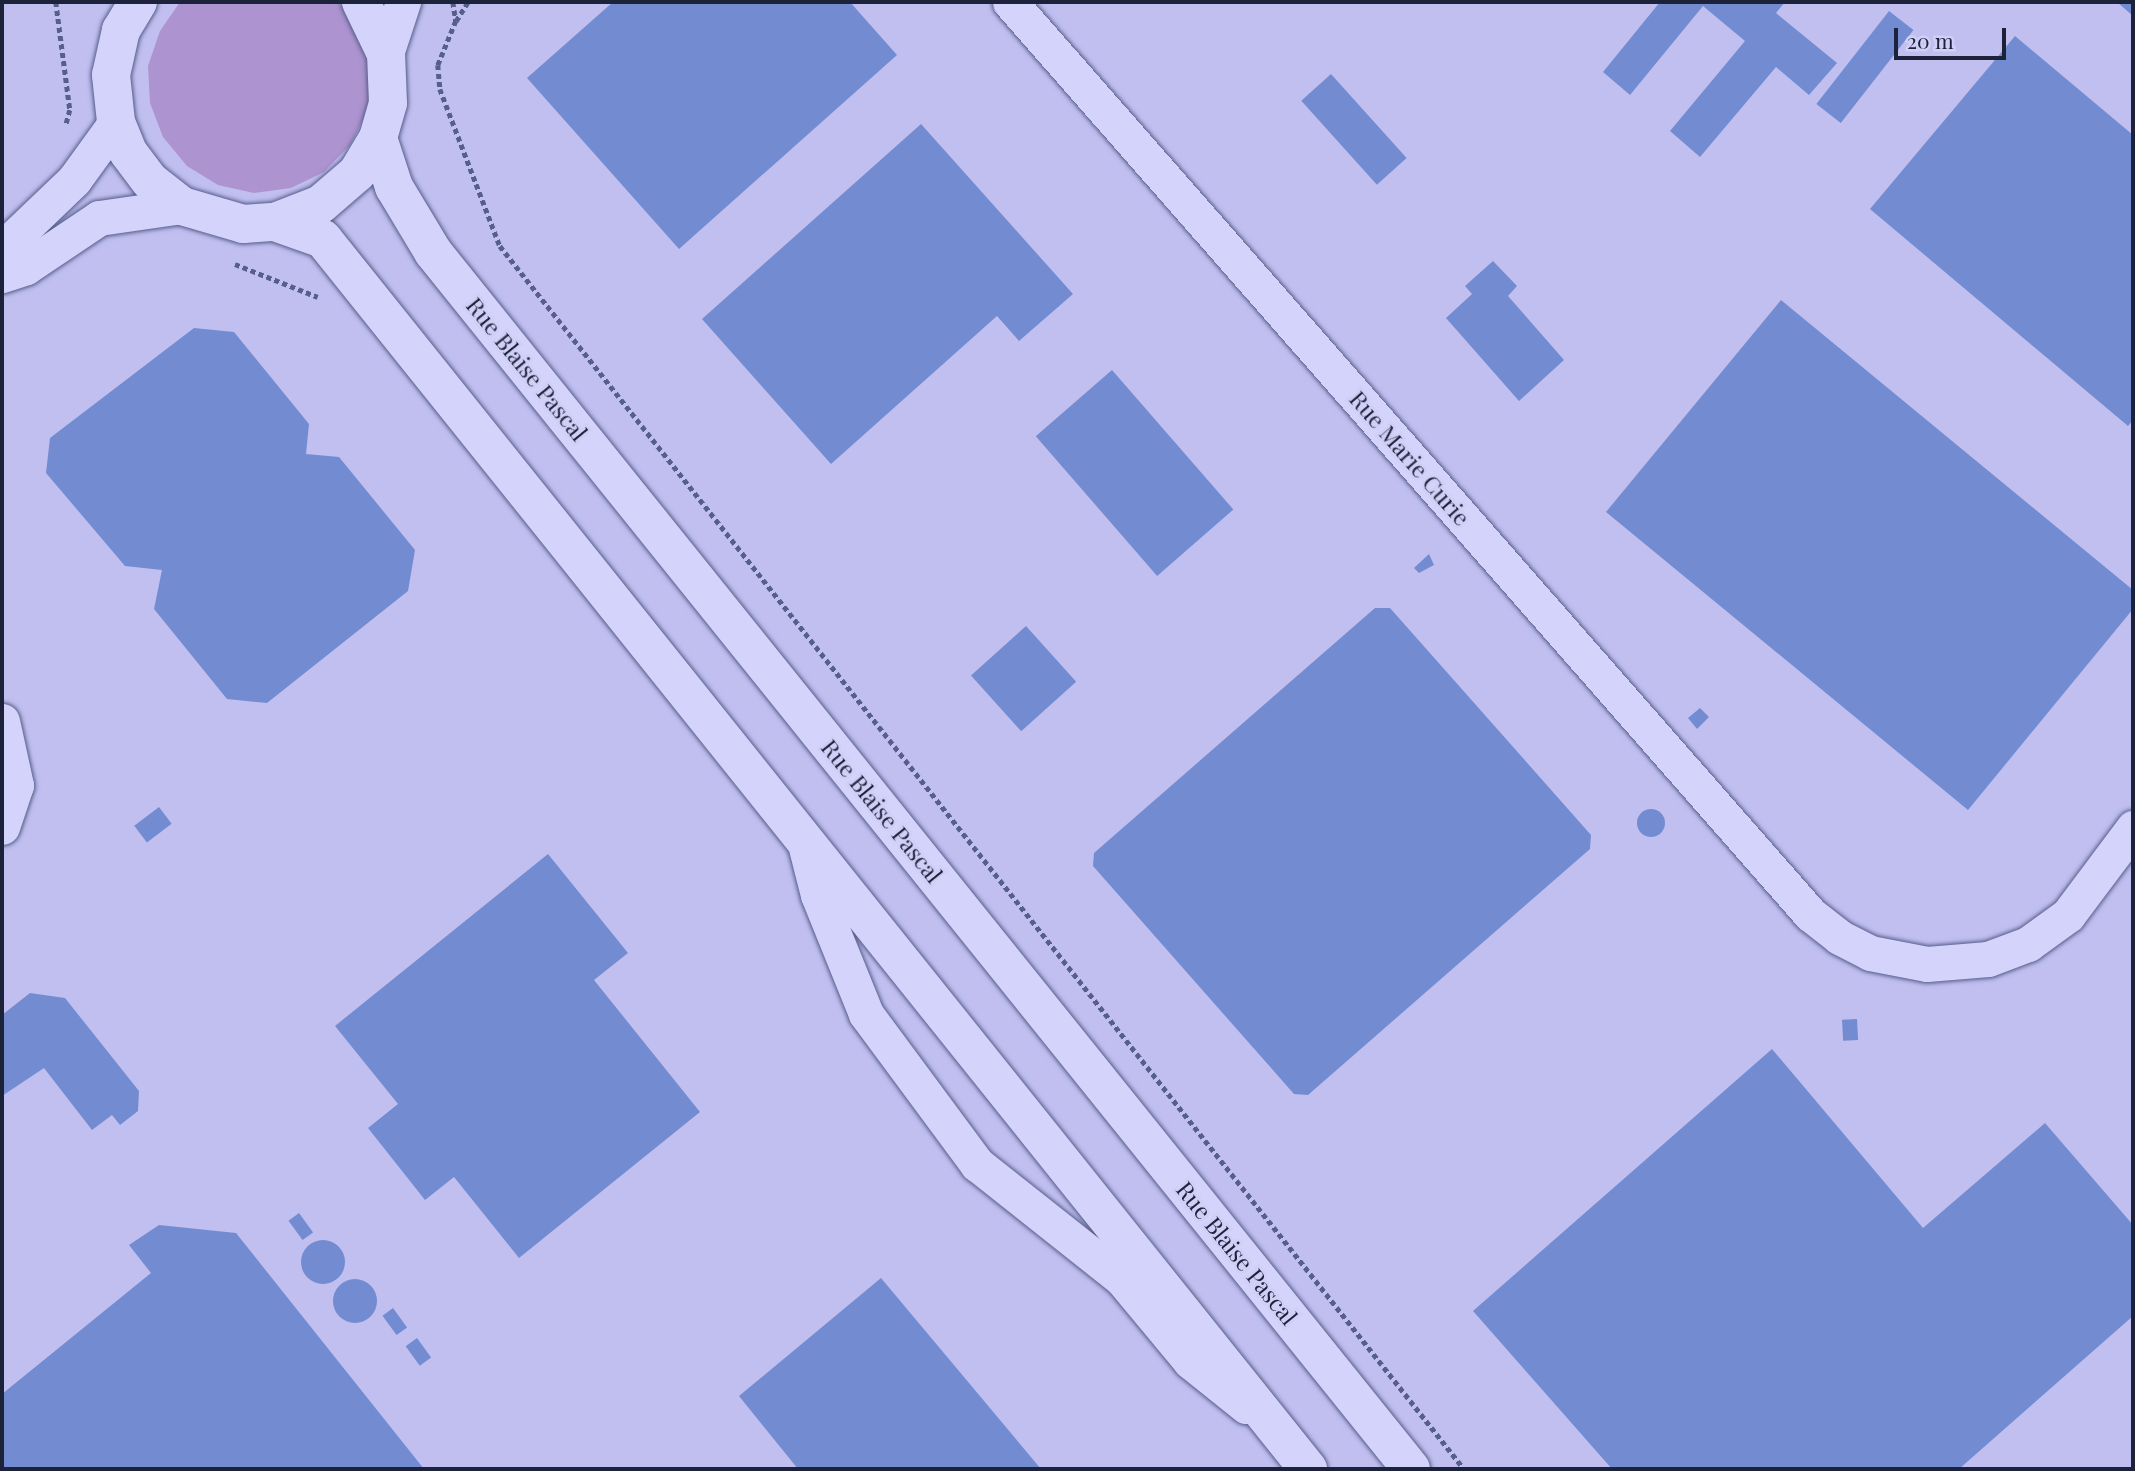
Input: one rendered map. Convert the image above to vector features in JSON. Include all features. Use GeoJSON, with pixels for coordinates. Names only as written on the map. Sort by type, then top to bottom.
{"type":"FeatureCollection","features":[{"type":"Feature","properties":{"kind":"street"},"geometry":{"type":"LineString","coordinates":[[361,2],[386,54]]}},
{"type":"Feature","properties":{"kind":"street"},"geometry":{"type":"LineString","coordinates":[[275,222],[321,204],[357,173],[378,138],[388,103],[386,54],[403,2]]}},
{"type":"Feature","properties":{"kind":"street","name":"Rue Marie Curie"},"geometry":{"type":"LineString","coordinates":[[1010,2],[1810,914],[1870,953],[1927,964],[1988,959],[2028,944],[2068,915],[2133,828]]}},
{"type":"Feature","properties":{"kind":"street"},"geometry":{"type":"LineString","coordinates":[[122,11],[111,75],[116,122],[150,181],[182,206],[213,219],[275,222],[323,239],[1308,1469]]}},
{"type":"Feature","properties":{"kind":"street"},"geometry":{"type":"LineString","coordinates":[[2,249],[74,180],[116,122]]}},
{"type":"Feature","properties":{"kind":"street","name":"Rue Blaise Pascal"},"geometry":{"type":"LineString","coordinates":[[378,138],[394,187],[433,252],[1411,1469]]}},
{"type":"Feature","properties":{"kind":"street"},"geometry":{"type":"LineString","coordinates":[[2,275],[26,267],[99,219],[182,206]]}},
{"type":"Feature","properties":{"kind":"street"},"geometry":{"type":"LineString","coordinates":[[2,721],[16,785],[2,827]]}},
{"type":"Feature","properties":{"kind":"street"},"geometry":{"type":"LineString","coordinates":[[805,844],[817,895],[866,1014],[977,1164],[1122,1279],[1190,1361],[1273,1427]]}},
{"type":"Feature","properties":{"kind":"path"},"geometry":{"type":"LineString","coordinates":[[56,2],[70,110],[64,134]]}},
{"type":"Feature","properties":{"kind":"path"},"geometry":{"type":"LineString","coordinates":[[453,2],[456,20]]}},
{"type":"Feature","properties":{"kind":"path"},"geometry":{"type":"LineString","coordinates":[[468,2],[456,20],[438,65],[440,89],[500,246],[1464,1469]]}},
{"type":"Feature","properties":{"kind":"path"},"geometry":{"type":"LineString","coordinates":[[225,260],[332,302]]}},
{"type":"Feature","properties":{"kind":"shaded area"},"geometry":{"type":"Polygon","coordinates":[[[180,2],[337,2],[344,8],[364,40],[371,76],[367,112],[350,145],[324,172],[291,188],[254,193],[218,185],[187,166],[163,137],[150,103],[148,66],[160,31],[180,2]]]}},
{"type":"Feature","properties":{"kind":"building"},"geometry":{"type":"Polygon","coordinates":[[[613,2],[850,2],[897,55],[679,249],[527,78],[613,2]]]}},
{"type":"Feature","properties":{"kind":"building"},"geometry":{"type":"Polygon","coordinates":[[[1660,2],[1785,2],[1776,13],[1837,63],[1809,95],[1776,67],[1700,157],[1670,131],[1745,41],[1703,6],[1630,95],[1603,72],[1660,2]]]}},
{"type":"Feature","properties":{"kind":"building"},"geometry":{"type":"Polygon","coordinates":[[[2117,2],[2133,2],[2133,16],[2117,2]]]}},
{"type":"Feature","properties":{"kind":"building"},"geometry":{"type":"Polygon","coordinates":[[[1889,11],[1913,30],[1841,123],[1816,104],[1889,11]]]}},
{"type":"Feature","properties":{"kind":"building"},"geometry":{"type":"Polygon","coordinates":[[[2015,36],[2133,135],[2133,420],[2128,426],[1870,209],[2015,36]]]}},
{"type":"Feature","properties":{"kind":"building"},"geometry":{"type":"Polygon","coordinates":[[[1331,74],[1407,158],[1377,185],[1301,101],[1331,74]]]}},
{"type":"Feature","properties":{"kind":"building"},"geometry":{"type":"Polygon","coordinates":[[[921,124],[1073,294],[1019,341],[997,316],[831,464],[702,319],[921,124]]]}},
{"type":"Feature","properties":{"kind":"building"},"geometry":{"type":"Polygon","coordinates":[[[1493,261],[1517,286],[1508,296],[1564,360],[1519,401],[1446,318],[1472,294],[1465,286],[1493,261]]]}},
{"type":"Feature","properties":{"kind":"building"},"geometry":{"type":"Polygon","coordinates":[[[1781,300],[2133,590],[2133,609],[1968,810],[1606,512],[1781,300]]]}},
{"type":"Feature","properties":{"kind":"building"},"geometry":{"type":"Polygon","coordinates":[[[194,328],[234,332],[309,424],[306,454],[339,457],[415,550],[408,591],[267,703],[227,699],[154,609],[162,570],[125,566],[46,473],[50,438],[194,328]]]}},
{"type":"Feature","properties":{"kind":"building"},"geometry":{"type":"Polygon","coordinates":[[[1112,370],[1233,510],[1157,576],[1036,436],[1112,370]]]}},
{"type":"Feature","properties":{"kind":"building"},"geometry":{"type":"Polygon","coordinates":[[[1429,554],[1434,565],[1419,573],[1414,568],[1429,554]]]}},
{"type":"Feature","properties":{"kind":"building"},"geometry":{"type":"Polygon","coordinates":[[[1375,608],[1390,608],[1591,835],[1590,849],[1308,1095],[1294,1094],[1093,866],[1094,853],[1375,608]]]}},
{"type":"Feature","properties":{"kind":"building"},"geometry":{"type":"Polygon","coordinates":[[[1026,626],[1076,682],[1021,731],[971,676],[1026,626]]]}},
{"type":"Feature","properties":{"kind":"building"},"geometry":{"type":"Polygon","coordinates":[[[1700,708],[1709,717],[1697,729],[1688,718],[1700,708]]]}},
{"type":"Feature","properties":{"kind":"building"},"geometry":{"type":"Polygon","coordinates":[[[159,807],[172,824],[147,842],[134,826],[159,807]]]}},
{"type":"Feature","properties":{"kind":"building"},"geometry":{"type":"Polygon","coordinates":[[[1651,809],[1661,813],[1665,823],[1661,833],[1651,837],[1641,833],[1637,823],[1641,813],[1651,809]]]}},
{"type":"Feature","properties":{"kind":"building"},"geometry":{"type":"Polygon","coordinates":[[[548,854],[628,953],[594,980],[700,1112],[519,1258],[454,1177],[425,1200],[368,1128],[398,1104],[335,1026],[548,854]]]}},
{"type":"Feature","properties":{"kind":"building"},"geometry":{"type":"Polygon","coordinates":[[[30,993],[65,998],[139,1091],[138,1111],[120,1125],[112,1115],[92,1130],[44,1068],[2,1096],[2,1015],[30,993]]]}},
{"type":"Feature","properties":{"kind":"building"},"geometry":{"type":"Polygon","coordinates":[[[1857,1019],[1858,1040],[1843,1041],[1842,1020],[1857,1019]]]}},
{"type":"Feature","properties":{"kind":"building"},"geometry":{"type":"Polygon","coordinates":[[[1772,1049],[1923,1228],[2045,1123],[2133,1225],[2133,1316],[1959,1469],[1612,1469],[1473,1311],[1772,1049]]]}},
{"type":"Feature","properties":{"kind":"building"},"geometry":{"type":"Polygon","coordinates":[[[299,1213],[313,1232],[303,1240],[288,1221],[299,1213]]]}},
{"type":"Feature","properties":{"kind":"building"},"geometry":{"type":"Polygon","coordinates":[[[159,1225],[236,1233],[424,1469],[2,1469],[2,1394],[151,1273],[129,1245],[159,1225]]]}},
{"type":"Feature","properties":{"kind":"building"},"geometry":{"type":"Polygon","coordinates":[[[323,1240],[332,1241],[339,1246],[344,1253],[344,1271],[339,1278],[332,1283],[323,1284],[314,1283],[307,1278],[302,1271],[301,1262],[302,1253],[307,1246],[314,1241],[323,1240]]]}},
{"type":"Feature","properties":{"kind":"building"},"geometry":{"type":"Polygon","coordinates":[[[881,1278],[1041,1469],[798,1469],[739,1396],[881,1278]]]}},
{"type":"Feature","properties":{"kind":"building"},"geometry":{"type":"Polygon","coordinates":[[[355,1279],[364,1280],[371,1285],[376,1292],[376,1310],[371,1317],[364,1322],[355,1323],[346,1322],[339,1317],[334,1310],[333,1301],[334,1292],[339,1285],[346,1280],[355,1279]]]}},
{"type":"Feature","properties":{"kind":"building"},"geometry":{"type":"Polygon","coordinates":[[[393,1308],[407,1327],[397,1335],[382,1316],[393,1308]]]}},
{"type":"Feature","properties":{"kind":"building"},"geometry":{"type":"Polygon","coordinates":[[[417,1338],[431,1357],[420,1366],[406,1346],[417,1338]]]}}]}
